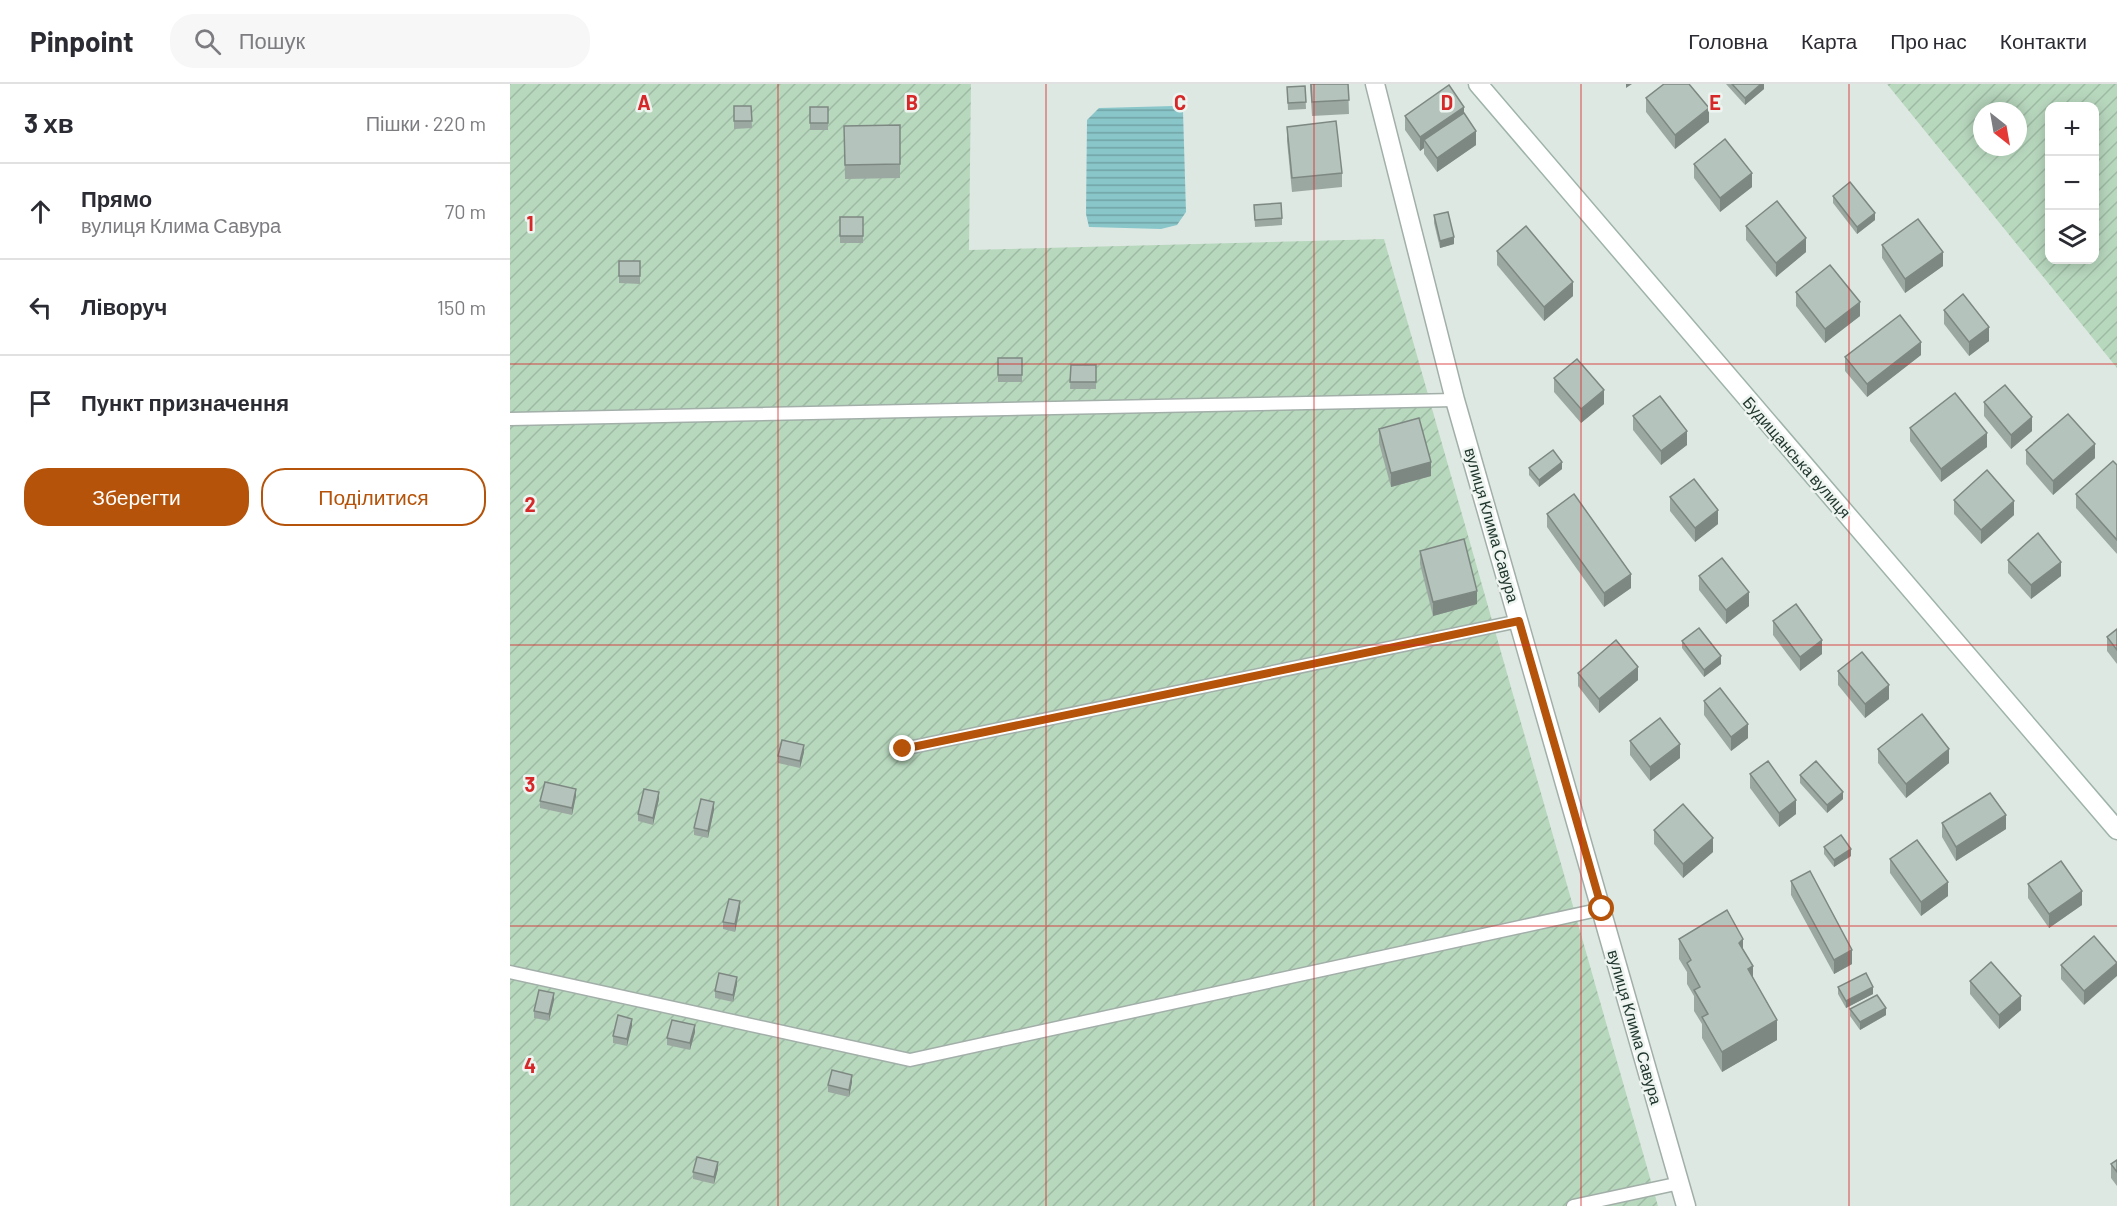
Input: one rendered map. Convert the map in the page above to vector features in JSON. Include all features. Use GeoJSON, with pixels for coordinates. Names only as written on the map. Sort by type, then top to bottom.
{"type":"FeatureCollection","features":[{"type":"Feature","properties":{"kind":"street","name":"вулиця Клима Савура"},"geometry":{"type":"LineString","coordinates":[[1375,84],[1455,400],[1686,1206]]}},
{"type":"Feature","properties":{"kind":"street","name":"Будищанська вулиця"},"geometry":{"type":"LineString","coordinates":[[1478,84],[2117,830]]}},
{"type":"Feature","properties":{"kind":"lane"},"geometry":{"type":"LineString","coordinates":[[510,419],[1455,400]]}},
{"type":"Feature","properties":{"kind":"lane"},"geometry":{"type":"LineString","coordinates":[[903,749],[1519,621]]}},
{"type":"Feature","properties":{"kind":"lane"},"geometry":{"type":"LineString","coordinates":[[510,972],[910,1060],[1602,909]]}},
{"type":"Feature","properties":{"kind":"lane"},"geometry":{"type":"LineString","coordinates":[[1573,1206],[1680,1183]]}},
{"type":"Feature","properties":{"kind":"green space"},"geometry":{"type":"Polygon","coordinates":[[[510,84],[971,84],[969,250],[1384,239],[1658,1206],[510,1206],[510,84]]]}},
{"type":"Feature","properties":{"kind":"green space"},"geometry":{"type":"Polygon","coordinates":[[[1887,84],[2117,84],[2117,368],[1887,84]]]}},
{"type":"Feature","properties":{"kind":"water"},"geometry":{"type":"Polygon","coordinates":[[[1174,106],[1183,111],[1186,212],[1177,225],[1161,229],[1089,227],[1086,214],[1087,120],[1099,108],[1174,106]]]}},
{"type":"Feature","properties":{"kind":"building"},"geometry":{"type":"Polygon","coordinates":[[[1311,84],[1348,84],[1349,100],[1312,102],[1311,84]]]}},
{"type":"Feature","properties":{"kind":"building"},"geometry":{"type":"Polygon","coordinates":[[[1664,84],[1689,84],[1709,108],[1675,135],[1646,98],[1664,84]]]}},
{"type":"Feature","properties":{"kind":"building"},"geometry":{"type":"Polygon","coordinates":[[[1732,84],[1761,84],[1745,98],[1732,84]]]}},
{"type":"Feature","properties":{"kind":"building"},"geometry":{"type":"Polygon","coordinates":[[[1449,85],[1464,107],[1420,137],[1405,116],[1449,85]]]}},
{"type":"Feature","properties":{"kind":"building"},"geometry":{"type":"Polygon","coordinates":[[[1305,86],[1306,102],[1288,103],[1287,87],[1305,86]]]}},
{"type":"Feature","properties":{"kind":"building"},"geometry":{"type":"Polygon","coordinates":[[[734,106],[751,106],[752,121],[734,121],[734,106]]]}},
{"type":"Feature","properties":{"kind":"building"},"geometry":{"type":"Polygon","coordinates":[[[810,107],[828,107],[828,123],[810,123],[810,107]]]}},
{"type":"Feature","properties":{"kind":"building"},"geometry":{"type":"Polygon","coordinates":[[[1464,113],[1476,131],[1437,158],[1424,140],[1464,113]]]}},
{"type":"Feature","properties":{"kind":"building"},"geometry":{"type":"Polygon","coordinates":[[[1336,121],[1342,173],[1292,178],[1287,127],[1336,121]]]}},
{"type":"Feature","properties":{"kind":"building"},"geometry":{"type":"Polygon","coordinates":[[[900,125],[900,164],[845,165],[844,126],[900,125]]]}},
{"type":"Feature","properties":{"kind":"building"},"geometry":{"type":"Polygon","coordinates":[[[1725,139],[1752,173],[1720,198],[1694,164],[1725,139]]]}},
{"type":"Feature","properties":{"kind":"building"},"geometry":{"type":"Polygon","coordinates":[[[1850,182],[1875,213],[1857,227],[1833,196],[1850,182]]]}},
{"type":"Feature","properties":{"kind":"building"},"geometry":{"type":"Polygon","coordinates":[[[1777,201],[1806,238],[1776,263],[1746,226],[1777,201]]]}},
{"type":"Feature","properties":{"kind":"building"},"geometry":{"type":"Polygon","coordinates":[[[1281,203],[1282,218],[1255,220],[1254,205],[1281,203]]]}},
{"type":"Feature","properties":{"kind":"building"},"geometry":{"type":"Polygon","coordinates":[[[1448,212],[1454,237],[1440,241],[1434,215],[1448,212]]]}},
{"type":"Feature","properties":{"kind":"building"},"geometry":{"type":"Polygon","coordinates":[[[840,217],[863,217],[863,236],[840,236],[840,217]]]}},
{"type":"Feature","properties":{"kind":"building"},"geometry":{"type":"Polygon","coordinates":[[[1918,219],[1943,252],[1905,279],[1882,245],[1918,219]]]}},
{"type":"Feature","properties":{"kind":"building"},"geometry":{"type":"Polygon","coordinates":[[[1526,226],[1573,282],[1544,307],[1497,251],[1526,226]]]}},
{"type":"Feature","properties":{"kind":"building"},"geometry":{"type":"Polygon","coordinates":[[[619,261],[640,261],[640,276],[619,276],[619,261]]]}},
{"type":"Feature","properties":{"kind":"building"},"geometry":{"type":"Polygon","coordinates":[[[1830,265],[1860,302],[1825,329],[1796,292],[1830,265]]]}},
{"type":"Feature","properties":{"kind":"building"},"geometry":{"type":"Polygon","coordinates":[[[1963,294],[1989,327],[1969,342],[1944,310],[1963,294]]]}},
{"type":"Feature","properties":{"kind":"building"},"geometry":{"type":"Polygon","coordinates":[[[1900,315],[1921,342],[1867,384],[1845,357],[1900,315]]]}},
{"type":"Feature","properties":{"kind":"building"},"geometry":{"type":"Polygon","coordinates":[[[998,358],[1022,358],[1022,375],[998,375],[998,358]]]}},
{"type":"Feature","properties":{"kind":"building"},"geometry":{"type":"Polygon","coordinates":[[[1577,359],[1604,390],[1581,409],[1554,378],[1577,359]]]}},
{"type":"Feature","properties":{"kind":"building"},"geometry":{"type":"Polygon","coordinates":[[[1071,365],[1096,365],[1096,382],[1070,382],[1071,365]]]}},
{"type":"Feature","properties":{"kind":"building"},"geometry":{"type":"Polygon","coordinates":[[[2005,385],[2032,417],[2011,435],[1984,402],[2005,385]]]}},
{"type":"Feature","properties":{"kind":"building"},"geometry":{"type":"Polygon","coordinates":[[[1955,393],[1987,433],[1941,469],[1910,428],[1955,393]]]}},
{"type":"Feature","properties":{"kind":"building"},"geometry":{"type":"Polygon","coordinates":[[[1660,396],[1687,431],[1661,451],[1633,416],[1660,396]]]}},
{"type":"Feature","properties":{"kind":"building"},"geometry":{"type":"Polygon","coordinates":[[[2068,414],[2095,444],[2053,481],[2026,450],[2068,414]]]}},
{"type":"Feature","properties":{"kind":"building"},"geometry":{"type":"Polygon","coordinates":[[[1419,418],[1431,462],[1391,473],[1379,429],[1419,418]]]}},
{"type":"Feature","properties":{"kind":"building"},"geometry":{"type":"Polygon","coordinates":[[[1553,450],[1562,462],[1539,480],[1529,468],[1553,450]]]}},
{"type":"Feature","properties":{"kind":"building"},"geometry":{"type":"Polygon","coordinates":[[[2113,461],[2117,465],[2117,540],[2076,494],[2113,461]]]}},
{"type":"Feature","properties":{"kind":"building"},"geometry":{"type":"Polygon","coordinates":[[[1987,470],[2014,501],[1981,530],[1954,500],[1987,470]]]}},
{"type":"Feature","properties":{"kind":"building"},"geometry":{"type":"Polygon","coordinates":[[[1694,479],[1718,510],[1695,528],[1670,497],[1694,479]]]}},
{"type":"Feature","properties":{"kind":"building"},"geometry":{"type":"Polygon","coordinates":[[[1574,494],[1631,574],[1604,593],[1547,514],[1574,494]]]}},
{"type":"Feature","properties":{"kind":"building"},"geometry":{"type":"Polygon","coordinates":[[[2038,533],[2061,562],[2031,585],[2008,560],[2038,533]]]}},
{"type":"Feature","properties":{"kind":"building"},"geometry":{"type":"Polygon","coordinates":[[[1464,539],[1477,591],[1433,602],[1420,551],[1464,539]]]}},
{"type":"Feature","properties":{"kind":"building"},"geometry":{"type":"Polygon","coordinates":[[[1722,558],[1749,592],[1726,610],[1699,576],[1722,558]]]}},
{"type":"Feature","properties":{"kind":"building"},"geometry":{"type":"Polygon","coordinates":[[[1796,604],[1822,640],[1800,657],[1773,621],[1796,604]]]}},
{"type":"Feature","properties":{"kind":"building"},"geometry":{"type":"Polygon","coordinates":[[[1699,628],[1721,656],[1704,670],[1682,641],[1699,628]]]}},
{"type":"Feature","properties":{"kind":"building"},"geometry":{"type":"Polygon","coordinates":[[[2117,629],[2117,650],[2107,637],[2117,629]]]}},
{"type":"Feature","properties":{"kind":"building"},"geometry":{"type":"Polygon","coordinates":[[[1616,640],[1638,667],[1599,699],[1578,673],[1616,640]]]}},
{"type":"Feature","properties":{"kind":"building"},"geometry":{"type":"Polygon","coordinates":[[[1862,652],[1889,685],[1865,704],[1838,671],[1862,652]]]}},
{"type":"Feature","properties":{"kind":"building"},"geometry":{"type":"Polygon","coordinates":[[[1720,688],[1748,724],[1731,737],[1704,701],[1720,688]]]}},
{"type":"Feature","properties":{"kind":"building"},"geometry":{"type":"Polygon","coordinates":[[[1922,714],[1949,749],[1906,784],[1878,749],[1922,714]]]}},
{"type":"Feature","properties":{"kind":"building"},"geometry":{"type":"Polygon","coordinates":[[[1660,718],[1680,744],[1650,767],[1630,741],[1660,718]]]}},
{"type":"Feature","properties":{"kind":"building"},"geometry":{"type":"Polygon","coordinates":[[[782,740],[804,745],[800,761],[778,756],[782,740]]]}},
{"type":"Feature","properties":{"kind":"building"},"geometry":{"type":"Polygon","coordinates":[[[1768,761],[1796,800],[1779,813],[1750,774],[1768,761]]]}},
{"type":"Feature","properties":{"kind":"building"},"geometry":{"type":"Polygon","coordinates":[[[1816,761],[1843,792],[1827,805],[1800,775],[1816,761]]]}},
{"type":"Feature","properties":{"kind":"building"},"geometry":{"type":"Polygon","coordinates":[[[545,782],[576,789],[572,808],[540,801],[545,782]]]}},
{"type":"Feature","properties":{"kind":"building"},"geometry":{"type":"Polygon","coordinates":[[[644,789],[659,792],[653,818],[638,814],[644,789]]]}},
{"type":"Feature","properties":{"kind":"building"},"geometry":{"type":"Polygon","coordinates":[[[1990,793],[2006,815],[1956,847],[1942,823],[1990,793]]]}},
{"type":"Feature","properties":{"kind":"building"},"geometry":{"type":"Polygon","coordinates":[[[701,799],[714,802],[708,831],[694,828],[701,799]]]}},
{"type":"Feature","properties":{"kind":"building"},"geometry":{"type":"Polygon","coordinates":[[[1683,804],[1713,838],[1683,864],[1654,830],[1683,804]]]}},
{"type":"Feature","properties":{"kind":"building"},"geometry":{"type":"Polygon","coordinates":[[[1841,835],[1851,849],[1834,860],[1824,847],[1841,835]]]}},
{"type":"Feature","properties":{"kind":"building"},"geometry":{"type":"Polygon","coordinates":[[[1917,840],[1948,882],[1921,902],[1890,859],[1917,840]]]}},
{"type":"Feature","properties":{"kind":"building"},"geometry":{"type":"Polygon","coordinates":[[[2061,861],[2082,891],[2049,914],[2028,884],[2061,861]]]}},
{"type":"Feature","properties":{"kind":"building"},"geometry":{"type":"Polygon","coordinates":[[[1810,871],[1852,950],[1834,960],[1791,881],[1810,871]]]}},
{"type":"Feature","properties":{"kind":"building"},"geometry":{"type":"Polygon","coordinates":[[[729,899],[740,901],[735,924],[723,922],[729,899]]]}},
{"type":"Feature","properties":{"kind":"building"},"geometry":{"type":"Polygon","coordinates":[[[1727,910],[1743,939],[1739,943],[1753,966],[1748,969],[1777,1020],[1722,1052],[1702,1017],[1708,1014],[1694,990],[1700,987],[1687,963],[1691,960],[1679,939],[1727,910]]]}},
{"type":"Feature","properties":{"kind":"building"},"geometry":{"type":"Polygon","coordinates":[[[2094,936],[2117,963],[2084,991],[2061,965],[2094,936]]]}},
{"type":"Feature","properties":{"kind":"building"},"geometry":{"type":"Polygon","coordinates":[[[1991,962],[2021,996],[1999,1015],[1970,981],[1991,962]]]}},
{"type":"Feature","properties":{"kind":"building"},"geometry":{"type":"Polygon","coordinates":[[[719,973],[737,977],[733,995],[715,991],[719,973]]]}},
{"type":"Feature","properties":{"kind":"building"},"geometry":{"type":"Polygon","coordinates":[[[1866,973],[1873,987],[1846,1001],[1838,987],[1866,973]]]}},
{"type":"Feature","properties":{"kind":"building"},"geometry":{"type":"Polygon","coordinates":[[[539,990],[554,993],[549,1014],[534,1011],[539,990]]]}},
{"type":"Feature","properties":{"kind":"building"},"geometry":{"type":"Polygon","coordinates":[[[1877,995],[1886,1008],[1860,1022],[1850,1009],[1877,995]]]}},
{"type":"Feature","properties":{"kind":"building"},"geometry":{"type":"Polygon","coordinates":[[[618,1015],[632,1019],[627,1039],[613,1036],[618,1015]]]}},
{"type":"Feature","properties":{"kind":"building"},"geometry":{"type":"Polygon","coordinates":[[[672,1020],[695,1025],[690,1043],[667,1038],[672,1020]]]}},
{"type":"Feature","properties":{"kind":"building"},"geometry":{"type":"Polygon","coordinates":[[[832,1070],[852,1075],[849,1090],[828,1085],[832,1070]]]}},
{"type":"Feature","properties":{"kind":"building"},"geometry":{"type":"Polygon","coordinates":[[[697,1157],[718,1162],[714,1177],[693,1172],[697,1157]]]}},
{"type":"Feature","properties":{"kind":"building"},"geometry":{"type":"Polygon","coordinates":[[[2117,1160],[2117,1172],[2111,1164],[2117,1160]]]}},
{"type":"Feature","properties":{"kind":"route"},"geometry":{"type":"LineString","coordinates":[[903,749],[1519,621],[1602,909]]}}]}
